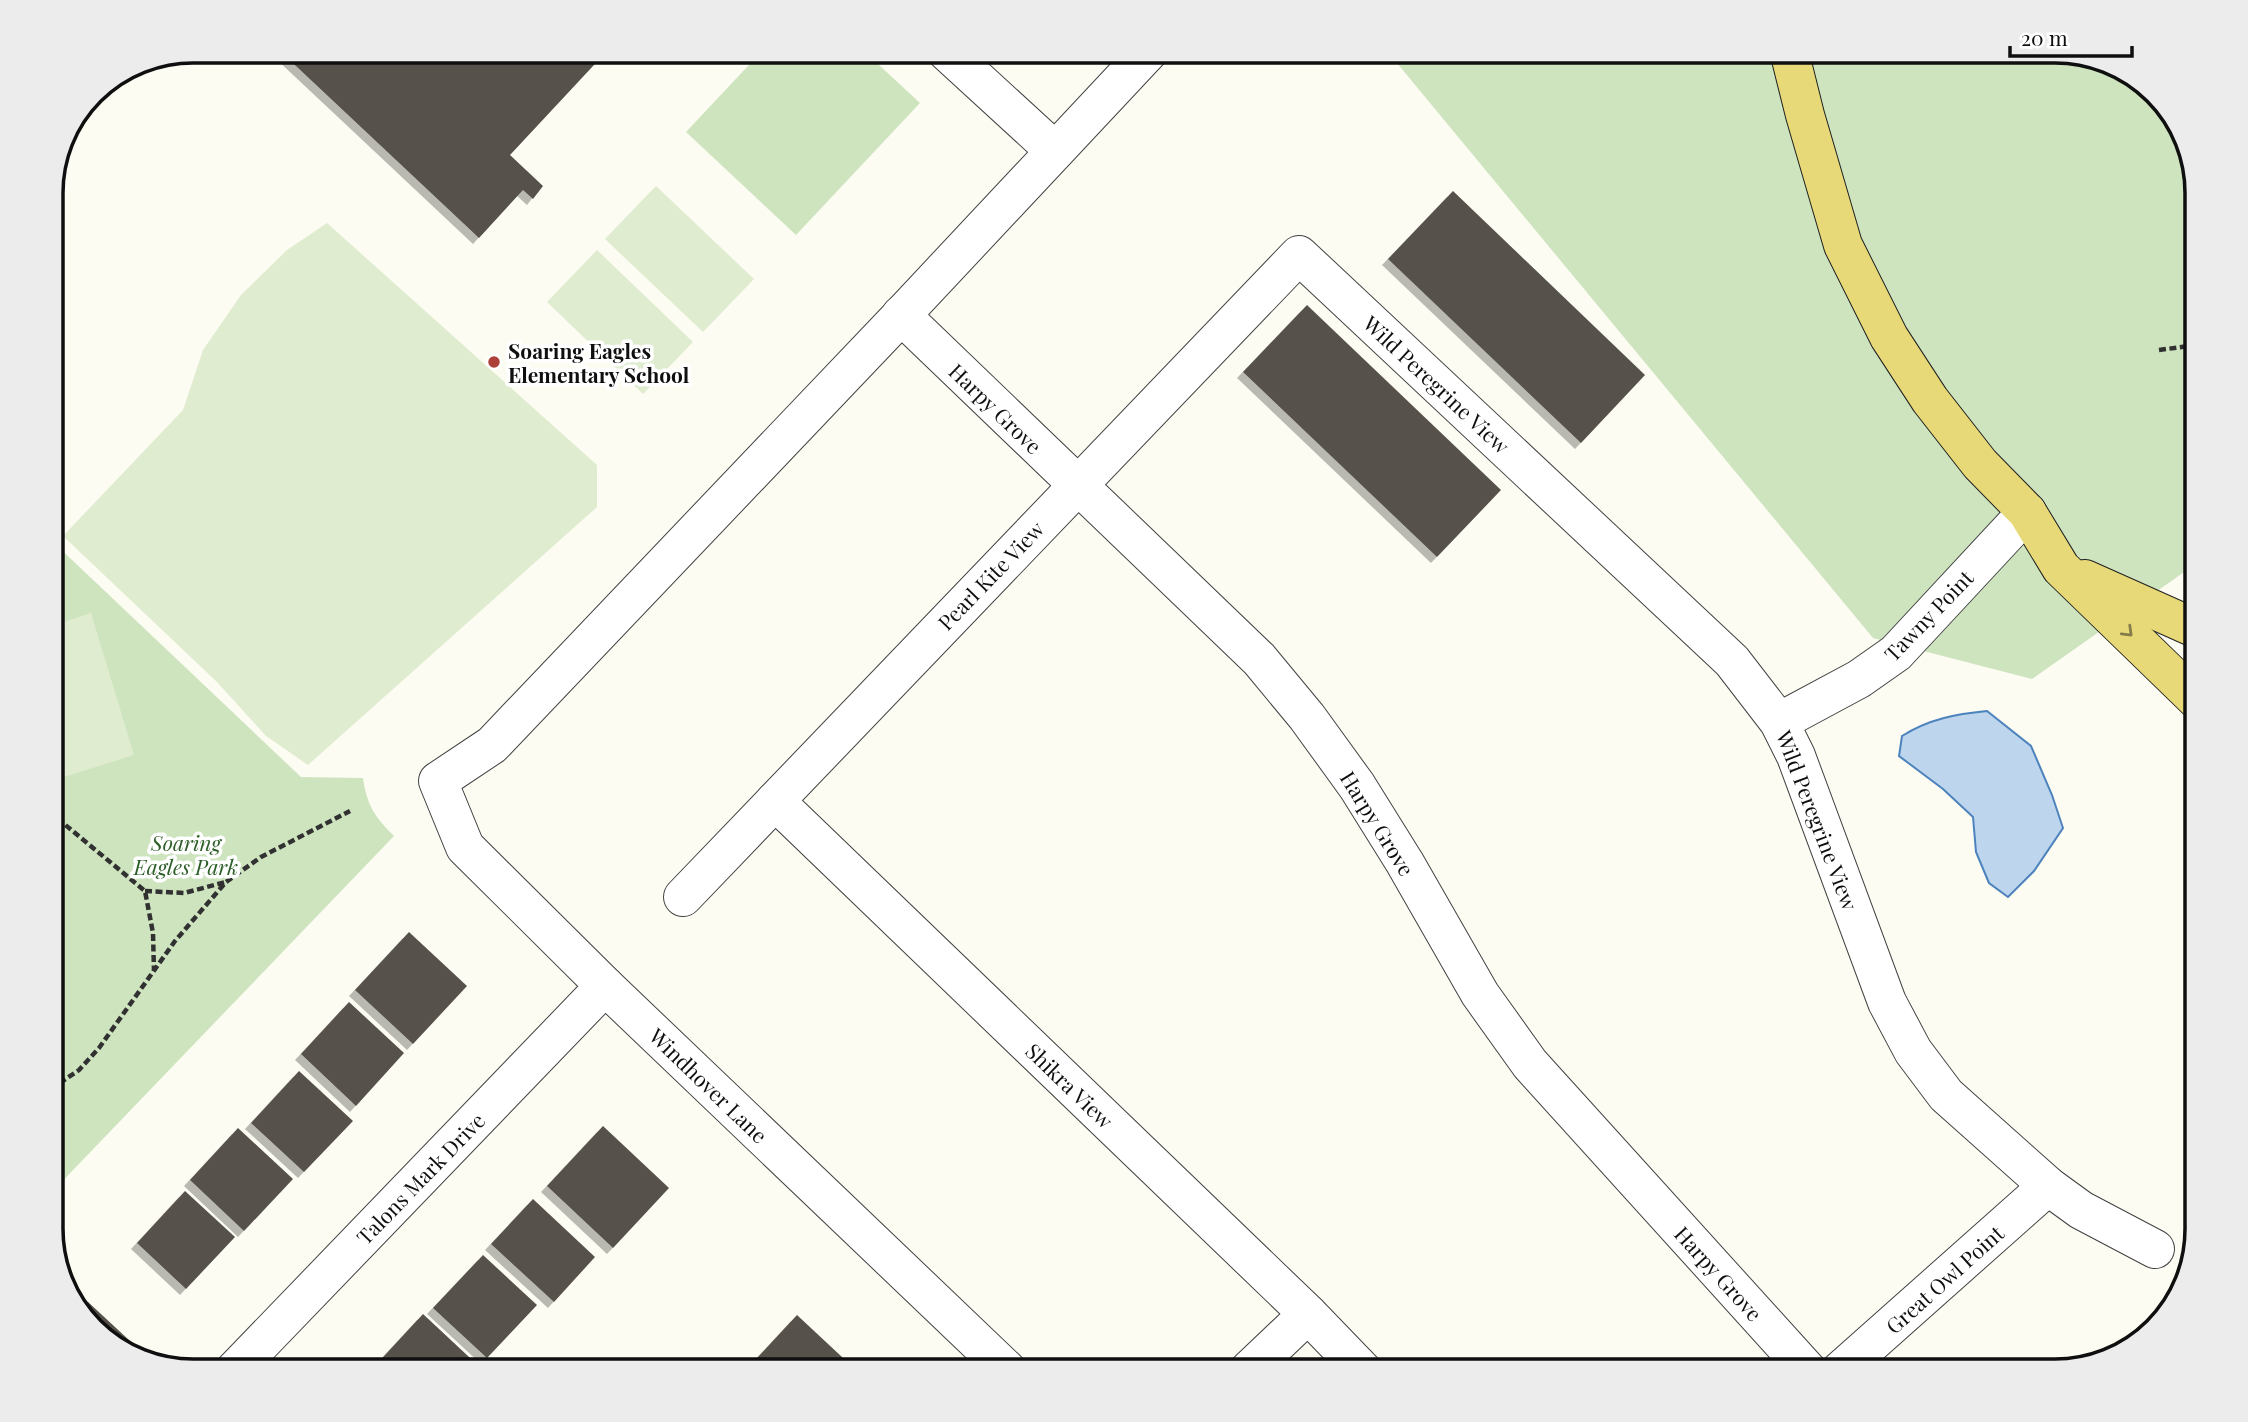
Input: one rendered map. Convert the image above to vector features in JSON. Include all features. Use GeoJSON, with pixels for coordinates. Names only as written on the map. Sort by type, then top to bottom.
{"type":"FeatureCollection","features":[{"type":"Feature","properties":{"kind":"main road"},"geometry":{"type":"LineString","coordinates":[[1792,63],[1843,245],[1889,337],[1930,400],[1980,464],[2027,512],[2061,568],[2185,688]]}},
{"type":"Feature","properties":{"kind":"main road"},"geometry":{"type":"LineString","coordinates":[[2061,568],[2185,624]]}},
{"type":"Feature","properties":{"kind":"street"},"geometry":{"type":"LineString","coordinates":[[959,63],[1055,152]]}},
{"type":"Feature","properties":{"kind":"street"},"geometry":{"type":"LineString","coordinates":[[901,316],[1138,63]]}},
{"type":"Feature","properties":{"kind":"street","name":"Pearl Kite View"},"geometry":{"type":"LineString","coordinates":[[683,897],[1076,485],[1299,256]]}},
{"type":"Feature","properties":{"kind":"street","name":"Wild Peregrine View"},"geometry":{"type":"LineString","coordinates":[[1299,256],[1723,652],[1779,722],[1798,760],[1887,1002],[1913,1051],[1946,1094],[2048,1186],[2081,1210],[2155,1249]]}},
{"type":"Feature","properties":{"kind":"street","name":"Harpy Grove"},"geometry":{"type":"LineString","coordinates":[[901,316],[1259,659],[1307,717],[1357,786],[1480,994],[1530,1063],[1797,1359]]}},
{"type":"Feature","properties":{"kind":"street","name":"Windhover Lane"},"geometry":{"type":"LineString","coordinates":[[901,316],[492,745],[438,781],[465,847],[984,1359]]}},
{"type":"Feature","properties":{"kind":"street","name":"Tawny Point"},"geometry":{"type":"LineString","coordinates":[[1779,722],[1859,679],[1896,653],[2027,512]]}},
{"type":"Feature","properties":{"kind":"street","name":"Shikra View"},"geometry":{"type":"LineString","coordinates":[[775,801],[1308,1314],[1351,1359]]}},
{"type":"Feature","properties":{"kind":"street","name":"Talons Mark Drive"},"geometry":{"type":"LineString","coordinates":[[246,1359],[605,986]]}},
{"type":"Feature","properties":{"kind":"street","name":"Great Owl Point"},"geometry":{"type":"LineString","coordinates":[[1853,1359],[2048,1186]]}},
{"type":"Feature","properties":{"kind":"street"},"geometry":{"type":"LineString","coordinates":[[1261,1359],[1308,1314]]}},
{"type":"Feature","properties":{"kind":"path"},"geometry":{"type":"LineString","coordinates":[[2159,350],[2185,347]]}},
{"type":"Feature","properties":{"kind":"path"},"geometry":{"type":"LineString","coordinates":[[63,1081],[79,1070],[99,1048],[175,941],[226,881],[261,857],[350,811]]}},
{"type":"Feature","properties":{"kind":"path"},"geometry":{"type":"LineString","coordinates":[[63,823],[145,891],[184,892],[226,881]]}},
{"type":"Feature","properties":{"kind":"path"},"geometry":{"type":"LineString","coordinates":[[145,891],[153,933],[154,971]]}},
{"type":"Feature","properties":{"kind":"green space"},"geometry":{"type":"Polygon","coordinates":[[[751,63],[877,63],[920,103],[796,235],[686,132],[751,63]]]}},
{"type":"Feature","properties":{"kind":"green space"},"geometry":{"type":"Polygon","coordinates":[[[1397,63],[2055,63],[2081,65],[2113,76],[2141,95],[2153,107],[2172,135],[2184,176],[2185,571],[2032,679],[1873,638],[1397,63]]]}},
{"type":"Feature","properties":{"kind":"green space"},"geometry":{"type":"Polygon","coordinates":[[[656,186],[754,279],[703,332],[605,239],[656,186]]]}},
{"type":"Feature","properties":{"kind":"green space"},"geometry":{"type":"Polygon","coordinates":[[[327,223],[597,465],[597,507],[308,765],[266,736],[217,682],[63,536],[183,410],[203,350],[241,295],[287,250],[327,223]]]}},
{"type":"Feature","properties":{"kind":"green space"},"geometry":{"type":"Polygon","coordinates":[[[597,250],[693,342],[643,394],[547,302],[597,250]]]}},
{"type":"Feature","properties":{"kind":"green space","name":"Soaring Eagles Park"},"geometry":{"type":"Polygon","coordinates":[[[63,551],[301,777],[363,778],[373,810],[394,836],[63,1181],[63,551]]]}},
{"type":"Feature","properties":{"kind":"green space"},"geometry":{"type":"Polygon","coordinates":[[[91,613],[134,755],[63,777],[63,622],[91,613]]]}},
{"type":"Feature","properties":{"kind":"water"},"geometry":{"type":"Polygon","coordinates":[[[1987,711],[2031,746],[2063,828],[2034,871],[2008,897],[1989,883],[1976,852],[1973,817],[1943,789],[1899,756],[1902,736],[1912,730],[1943,718],[1987,711]]]}},
{"type":"Feature","properties":{"kind":"building"},"geometry":{"type":"Polygon","coordinates":[[[293,63],[596,63],[510,155],[543,186],[533,199],[523,190],[479,238],[293,63]]]}},
{"type":"Feature","properties":{"kind":"building"},"geometry":{"type":"Polygon","coordinates":[[[1453,191],[1645,375],[1581,443],[1388,259],[1453,191]]]}},
{"type":"Feature","properties":{"kind":"building"},"geometry":{"type":"Polygon","coordinates":[[[1307,305],[1501,490],[1437,557],[1243,372],[1307,305]]]}},
{"type":"Feature","properties":{"kind":"building"},"geometry":{"type":"Polygon","coordinates":[[[409,932],[467,986],[413,1044],[355,990],[409,932]]]}},
{"type":"Feature","properties":{"kind":"building"},"geometry":{"type":"Polygon","coordinates":[[[349,1002],[404,1053],[356,1106],[301,1054],[349,1002]]]}},
{"type":"Feature","properties":{"kind":"building"},"geometry":{"type":"Polygon","coordinates":[[[299,1071],[353,1121],[304,1172],[251,1123],[299,1071]]]}},
{"type":"Feature","properties":{"kind":"building"},"geometry":{"type":"Polygon","coordinates":[[[603,1126],[669,1188],[613,1248],[547,1186],[603,1126]]]}},
{"type":"Feature","properties":{"kind":"building"},"geometry":{"type":"Polygon","coordinates":[[[238,1128],[293,1179],[244,1231],[190,1180],[238,1128]]]}},
{"type":"Feature","properties":{"kind":"building"},"geometry":{"type":"Polygon","coordinates":[[[185,1191],[235,1237],[186,1289],[137,1243],[185,1191]]]}},
{"type":"Feature","properties":{"kind":"building"},"geometry":{"type":"Polygon","coordinates":[[[533,1199],[595,1257],[554,1302],[491,1244],[533,1199]]]}},
{"type":"Feature","properties":{"kind":"building"},"geometry":{"type":"Polygon","coordinates":[[[483,1255],[537,1305],[487,1358],[433,1308],[483,1255]]]}},
{"type":"Feature","properties":{"kind":"building"},"geometry":{"type":"Polygon","coordinates":[[[88,1302],[136,1346],[107,1327],[88,1302]]]}},
{"type":"Feature","properties":{"kind":"building"},"geometry":{"type":"Polygon","coordinates":[[[423,1314],[471,1359],[381,1359],[423,1314]]]}},
{"type":"Feature","properties":{"kind":"building"},"geometry":{"type":"Polygon","coordinates":[[[797,1315],[844,1359],[756,1359],[797,1315]]]}},
{"type":"Feature","properties":{"kind":"place","name":"Soaring Eagles Elementary School"},"geometry":{"type":"Point","coordinates":[494,362]}}]}
